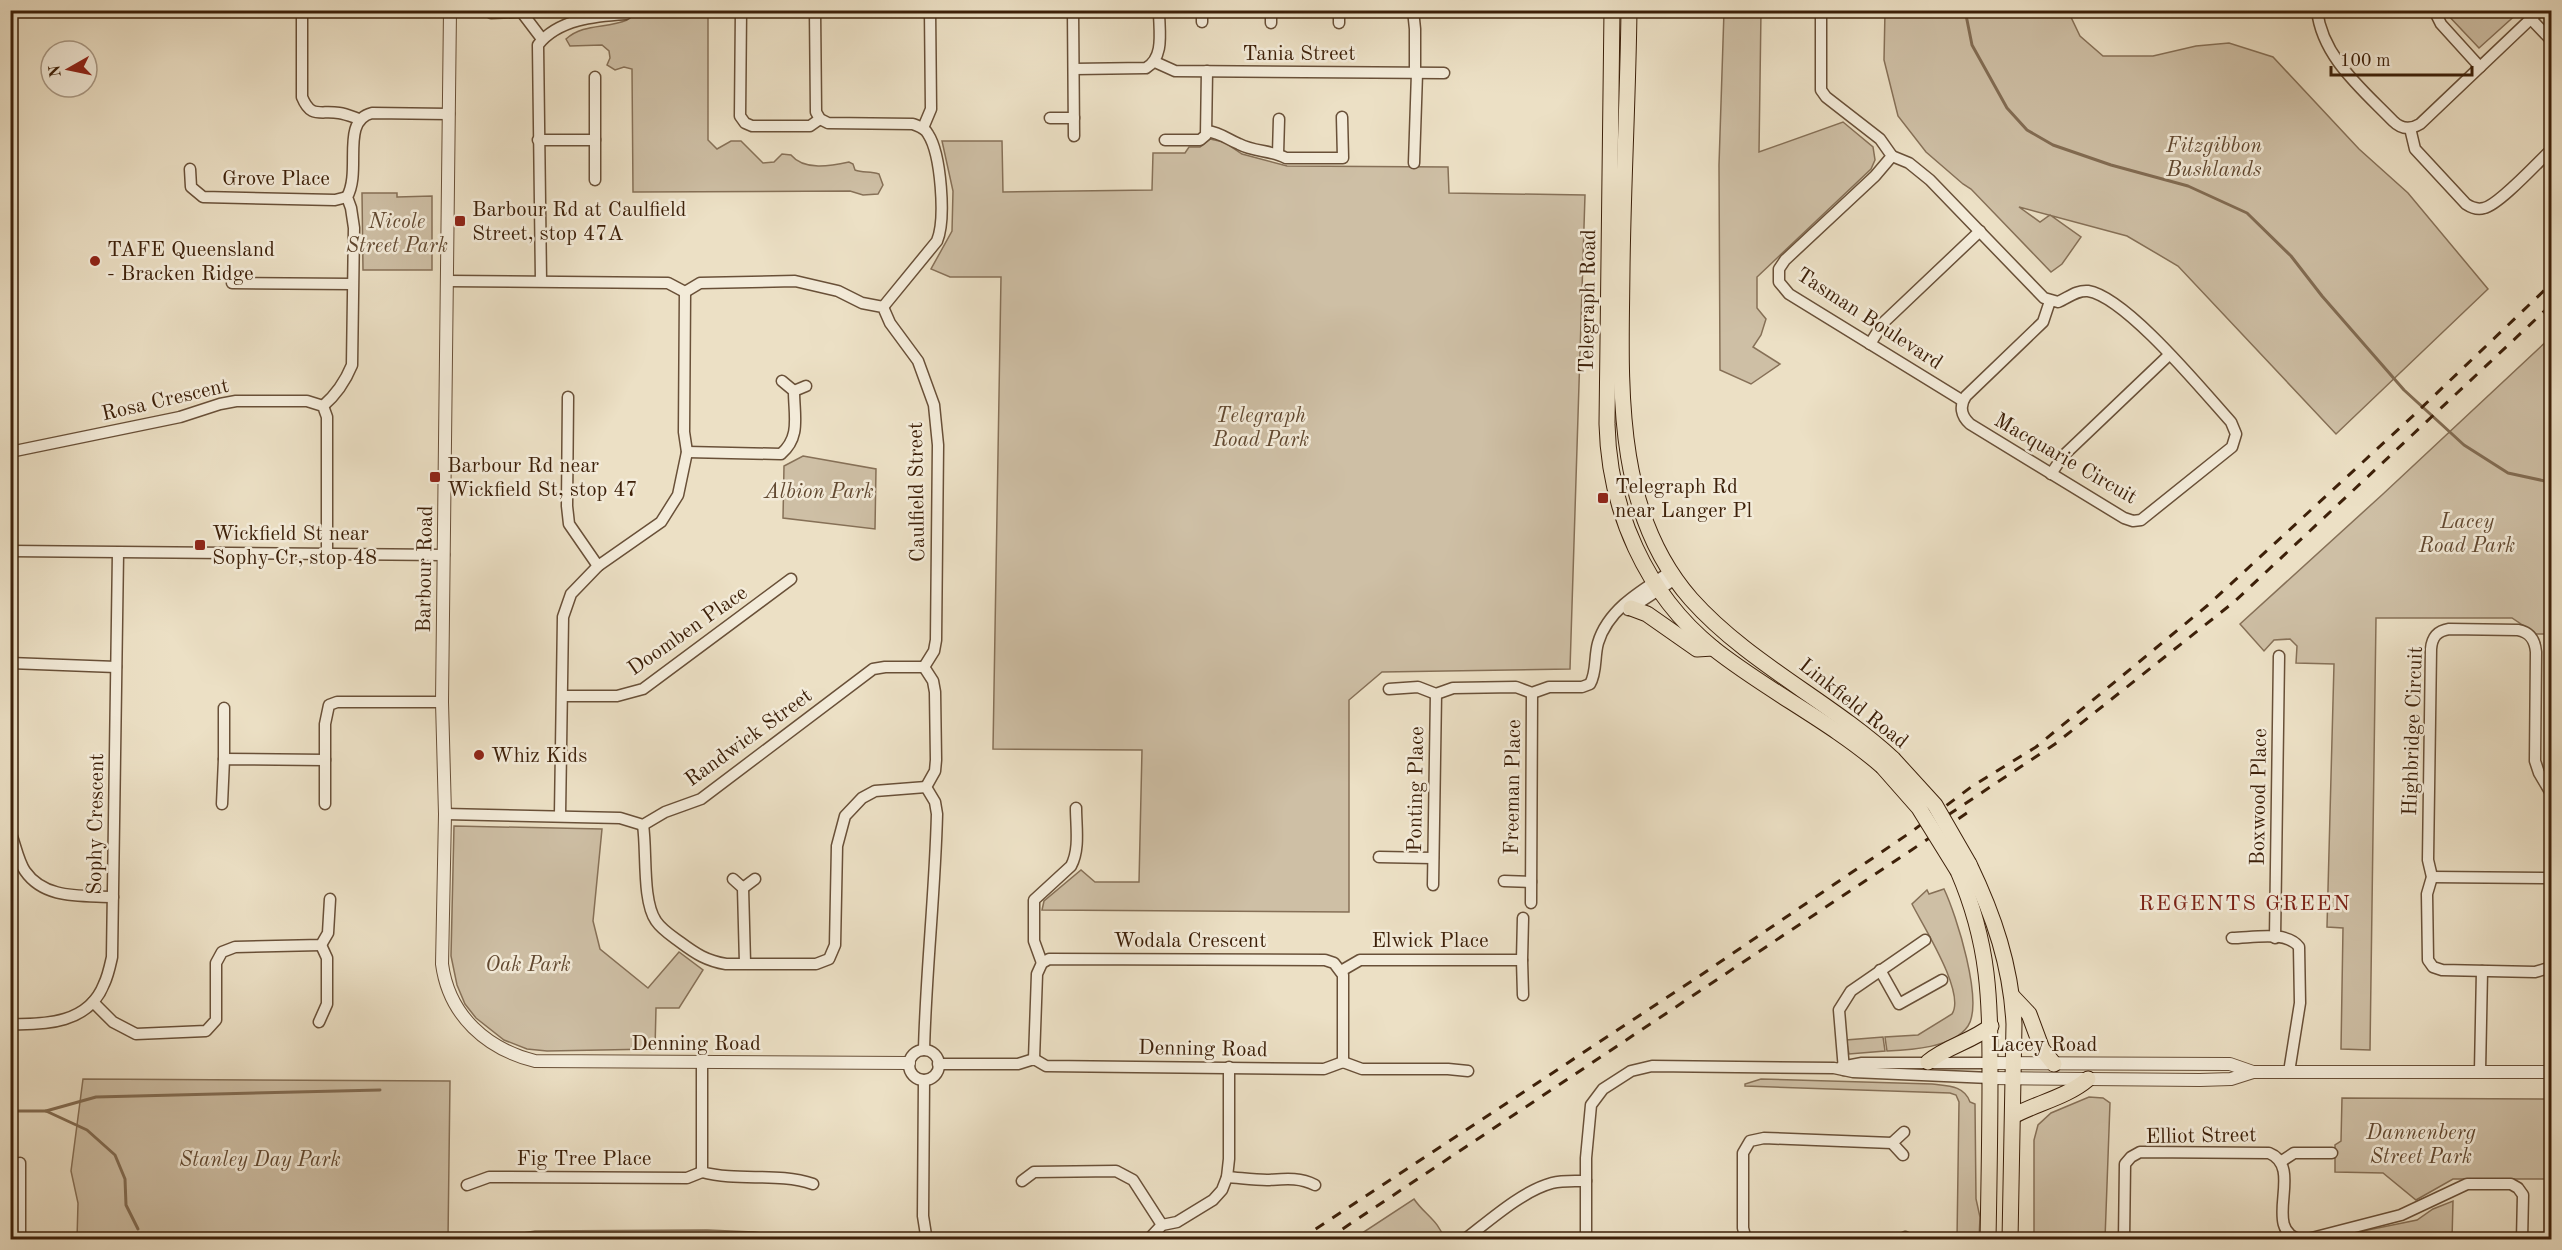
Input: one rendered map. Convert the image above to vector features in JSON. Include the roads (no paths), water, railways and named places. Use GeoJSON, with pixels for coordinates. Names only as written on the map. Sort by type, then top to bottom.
{"type":"FeatureCollection","features":[{"type":"Feature","properties":{"kind":"main road","name":"Telegraph Road"},"geometry":{"type":"LineString","coordinates":[[1611,10],[1607,444],[1621,512],[1634,544],[1657,586]]}},
{"type":"Feature","properties":{"kind":"main road","name":"Telegraph Road"},"geometry":{"type":"LineString","coordinates":[[1629,10],[1622,317],[1626,434],[1631,474],[1640,509],[1653,540],[1672,575]]}},
{"type":"Feature","properties":{"kind":"main road","name":"Linkfield Road"},"geometry":{"type":"LineString","coordinates":[[1672,575],[1704,613],[1730,637],[1858,729],[1887,763],[1964,868],[2000,935],[2012,996],[2013,1116],[2010,1239]]}},
{"type":"Feature","properties":{"kind":"main road","name":"Linkfield Road"},"geometry":{"type":"LineString","coordinates":[[1657,586],[1686,622],[1713,648],[1887,763]]}},
{"type":"Feature","properties":{"kind":"main road"},"geometry":{"type":"LineString","coordinates":[[1631,608],[1647,614],[1697,649],[1713,648]]}},
{"type":"Feature","properties":{"kind":"main road","name":"Linkfield Road"},"geometry":{"type":"LineString","coordinates":[[1964,868],[1972,908],[1983,944],[1989,981],[1991,1026],[1988,1239]]}},
{"type":"Feature","properties":{"kind":"main road"},"geometry":{"type":"LineString","coordinates":[[2012,996],[2030,1014],[2042,1049],[2054,1064]]}},
{"type":"Feature","properties":{"kind":"main road"},"geometry":{"type":"LineString","coordinates":[[1928,1062],[1942,1051],[1970,1041],[1991,1026]]}},
{"type":"Feature","properties":{"kind":"main road"},"geometry":{"type":"LineString","coordinates":[[2013,1116],[2029,1107],[2076,1089],[2088,1079]]}},
{"type":"Feature","properties":{"kind":"street"},"geometry":{"type":"LineString","coordinates":[[302,10],[302,97],[305,106],[311,112],[340,113],[359,119]]}},
{"type":"Feature","properties":{"kind":"street","name":"Barbour Road"},"geometry":{"type":"LineString","coordinates":[[450,10],[441,758],[445,814],[442,970],[460,1016],[487,1041]]}},
{"type":"Feature","properties":{"kind":"street"},"geometry":{"type":"LineString","coordinates":[[491,10],[491,13],[520,11],[542,39]]}},
{"type":"Feature","properties":{"kind":"street"},"geometry":{"type":"LineString","coordinates":[[741,10],[740,116],[745,123],[752,126],[810,126],[820,119]]}},
{"type":"Feature","properties":{"kind":"street"},"geometry":{"type":"LineString","coordinates":[[685,292],[700,283],[795,281],[838,291],[862,303],[883,308],[937,241],[941,232],[942,193],[933,146],[929,135],[923,128],[913,124],[828,123],[820,119],[816,112],[815,10]]}},
{"type":"Feature","properties":{"kind":"street"},"geometry":{"type":"LineString","coordinates":[[923,128],[931,109],[930,10]]}},
{"type":"Feature","properties":{"kind":"street"},"geometry":{"type":"LineString","coordinates":[[1073,10],[1074,136]]}},
{"type":"Feature","properties":{"kind":"street"},"geometry":{"type":"LineString","coordinates":[[1074,69],[1146,68],[1155,62],[1159,54],[1159,10]]}},
{"type":"Feature","properties":{"kind":"street"},"geometry":{"type":"LineString","coordinates":[[1271,10],[1271,23]]}},
{"type":"Feature","properties":{"kind":"street"},"geometry":{"type":"LineString","coordinates":[[1339,10],[1339,23]]}},
{"type":"Feature","properties":{"kind":"street"},"geometry":{"type":"LineString","coordinates":[[1413,10],[1416,73],[1414,163]]}},
{"type":"Feature","properties":{"kind":"street"},"geometry":{"type":"LineString","coordinates":[[1821,10],[1820,82],[1823,93],[1880,139],[1892,156],[1910,163],[1922,172],[2041,295],[2050,301],[2043,322],[1963,400]]}},
{"type":"Feature","properties":{"kind":"street"},"geometry":{"type":"LineString","coordinates":[[2317,10],[2322,31],[2337,61],[2392,121],[2400,127],[2410,128],[2420,124],[2540,10]]}},
{"type":"Feature","properties":{"kind":"street"},"geometry":{"type":"LineString","coordinates":[[2434,10],[2441,24],[2480,67]]}},
{"type":"Feature","properties":{"kind":"street"},"geometry":{"type":"LineString","coordinates":[[541,281],[538,45],[547,33],[598,13],[626,14]]}},
{"type":"Feature","properties":{"kind":"street"},"geometry":{"type":"LineString","coordinates":[[2531,19],[2552,41]]}},
{"type":"Feature","properties":{"kind":"street","name":"Tania Street"},"geometry":{"type":"LineString","coordinates":[[1155,62],[1175,71],[1444,73]]}},
{"type":"Feature","properties":{"kind":"street"},"geometry":{"type":"LineString","coordinates":[[1165,140],[1200,140],[1207,131],[1207,71]]}},
{"type":"Feature","properties":{"kind":"street"},"geometry":{"type":"LineString","coordinates":[[595,77],[595,180]]}},
{"type":"Feature","properties":{"kind":"street"},"geometry":{"type":"LineString","coordinates":[[327,555],[327,417],[323,406],[335,396],[346,380],[352,365],[354,228],[347,197],[354,182],[354,128],[359,119],[372,113],[449,114]]}},
{"type":"Feature","properties":{"kind":"street"},"geometry":{"type":"LineString","coordinates":[[1207,131],[1220,132],[1240,145],[1286,158],[1343,158],[1342,117]]}},
{"type":"Feature","properties":{"kind":"street"},"geometry":{"type":"LineString","coordinates":[[1050,118],[1074,118]]}},
{"type":"Feature","properties":{"kind":"street"},"geometry":{"type":"LineString","coordinates":[[1278,154],[1279,119]]}},
{"type":"Feature","properties":{"kind":"street"},"geometry":{"type":"LineString","coordinates":[[2410,128],[2415,149],[2466,204],[2477,209],[2485,208],[2496,201],[2552,149]]}},
{"type":"Feature","properties":{"kind":"street"},"geometry":{"type":"LineString","coordinates":[[538,140],[595,140]]}},
{"type":"Feature","properties":{"kind":"street","name":"Tasman Boulevard"},"geometry":{"type":"LineString","coordinates":[[1892,156],[1875,176],[1785,260],[1778,273],[1779,282],[1783,289],[1963,400]]}},
{"type":"Feature","properties":{"kind":"street","name":"Grove Place"},"geometry":{"type":"LineString","coordinates":[[190,169],[191,187],[202,197],[335,200],[347,197]]}},
{"type":"Feature","properties":{"kind":"street"},"geometry":{"type":"LineString","coordinates":[[1870,344],[1883,323],[1980,231]]}},
{"type":"Feature","properties":{"kind":"street"},"geometry":{"type":"LineString","coordinates":[[448,281],[668,283],[685,292]]}},
{"type":"Feature","properties":{"kind":"street"},"geometry":{"type":"LineString","coordinates":[[232,283],[352,284]]}},
{"type":"Feature","properties":{"kind":"street","name":"Macquarie Circuit"},"geometry":{"type":"LineString","coordinates":[[1963,400],[1962,413],[1970,424],[2124,519],[2137,521],[2145,518],[2232,447],[2236,434],[2231,422],[2133,318],[2095,293],[2082,291],[2061,301],[2050,301]]}},
{"type":"Feature","properties":{"kind":"street"},"geometry":{"type":"LineString","coordinates":[[560,815],[563,617],[571,594],[598,566],[661,522],[678,495],[687,452],[684,432],[685,292]]}},
{"type":"Feature","properties":{"kind":"street","name":"Caulfield Street"},"geometry":{"type":"LineString","coordinates":[[883,308],[890,323],[918,361],[934,405],[938,445],[936,640],[934,651],[924,667]]}},
{"type":"Feature","properties":{"kind":"street"},"geometry":{"type":"LineString","coordinates":[[2051,474],[2063,456],[2169,355]]}},
{"type":"Feature","properties":{"kind":"street"},"geometry":{"type":"LineString","coordinates":[[782,381],[794,391]]}},
{"type":"Feature","properties":{"kind":"street"},"geometry":{"type":"LineString","coordinates":[[794,391],[806,386]]}},
{"type":"Feature","properties":{"kind":"street"},"geometry":{"type":"LineString","coordinates":[[687,452],[781,454],[791,445],[794,435],[794,391]]}},
{"type":"Feature","properties":{"kind":"street"},"geometry":{"type":"LineString","coordinates":[[568,397],[567,506],[569,524],[598,566]]}},
{"type":"Feature","properties":{"kind":"street","name":"Rosa Crescent"},"geometry":{"type":"LineString","coordinates":[[10,452],[180,417],[236,401],[307,401],[323,406]]}},
{"type":"Feature","properties":{"kind":"street"},"geometry":{"type":"LineString","coordinates":[[10,551],[444,555]]}},
{"type":"Feature","properties":{"kind":"street","name":"Sophy Crescent"},"geometry":{"type":"LineString","coordinates":[[93,1002],[104,986],[112,957],[118,553]]}},
{"type":"Feature","properties":{"kind":"street"},"geometry":{"type":"LineString","coordinates":[[1612,618],[1631,608],[1672,575]]}},
{"type":"Feature","properties":{"kind":"street","name":"Doomben Place"},"geometry":{"type":"LineString","coordinates":[[563,696],[617,696],[644,689],[791,579]]}},
{"type":"Feature","properties":{"kind":"street"},"geometry":{"type":"LineString","coordinates":[[1389,689],[1418,687],[1436,694],[1453,688],[1516,687],[1532,693],[1549,687],[1582,687],[1590,684],[1593,679],[1598,644],[1617,608],[1657,586]]}},
{"type":"Feature","properties":{"kind":"street","name":"Highbridge Circuit"},"geometry":{"type":"LineString","coordinates":[[2552,795],[2535,761],[2536,652],[2533,640],[2521,630],[2449,629],[2440,631],[2433,638],[2431,649],[2428,860],[2432,877],[2427,894],[2428,960],[2438,969],[2535,972],[2552,967]]}},
{"type":"Feature","properties":{"kind":"street","name":"Boxwood Place"},"geometry":{"type":"LineString","coordinates":[[2275,938],[2279,657]]}},
{"type":"Feature","properties":{"kind":"street"},"geometry":{"type":"LineString","coordinates":[[10,663],[117,667]]}},
{"type":"Feature","properties":{"kind":"street"},"geometry":{"type":"LineString","coordinates":[[924,667],[933,681],[936,749],[935,771],[926,787]]}},
{"type":"Feature","properties":{"kind":"street","name":"Randwick Street"},"geometry":{"type":"LineString","coordinates":[[643,825],[657,816],[701,799],[873,669],[924,667]]}},
{"type":"Feature","properties":{"kind":"street","name":"Freeman Place"},"geometry":{"type":"LineString","coordinates":[[1531,903],[1532,693]]}},
{"type":"Feature","properties":{"kind":"street","name":"Ponting Place"},"geometry":{"type":"LineString","coordinates":[[1433,885],[1436,694]]}},
{"type":"Feature","properties":{"kind":"street"},"geometry":{"type":"LineString","coordinates":[[325,804],[325,724],[329,705],[337,702],[442,702]]}},
{"type":"Feature","properties":{"kind":"street"},"geometry":{"type":"LineString","coordinates":[[222,804],[224,708]]}},
{"type":"Feature","properties":{"kind":"street"},"geometry":{"type":"LineString","coordinates":[[224,759],[326,760]]}},
{"type":"Feature","properties":{"kind":"street"},"geometry":{"type":"LineString","coordinates":[[445,814],[620,818],[643,825],[647,901],[656,921],[664,930],[704,959],[726,964],[816,964],[829,959],[836,945],[837,846],[845,816],[862,798],[875,791],[926,787]]}},
{"type":"Feature","properties":{"kind":"street"},"geometry":{"type":"LineString","coordinates":[[924,1050],[937,814],[935,802],[926,787]]}},
{"type":"Feature","properties":{"kind":"street"},"geometry":{"type":"LineString","coordinates":[[1034,1059],[1037,974],[1042,963],[1034,941],[1034,900],[1071,866],[1074,860],[1076,808]]}},
{"type":"Feature","properties":{"kind":"street"},"geometry":{"type":"LineString","coordinates":[[10,831],[24,870],[38,886],[59,894],[113,897]]}},
{"type":"Feature","properties":{"kind":"street"},"geometry":{"type":"LineString","coordinates":[[1379,857],[1433,858]]}},
{"type":"Feature","properties":{"kind":"street"},"geometry":{"type":"LineString","coordinates":[[2432,877],[2552,878]]}},
{"type":"Feature","properties":{"kind":"street"},"geometry":{"type":"LineString","coordinates":[[733,879],[743,888],[745,963]]}},
{"type":"Feature","properties":{"kind":"street"},"geometry":{"type":"LineString","coordinates":[[743,888],[755,879]]}},
{"type":"Feature","properties":{"kind":"street","name":"Freeman Place"},"geometry":{"type":"LineString","coordinates":[[1504,881],[1531,882]]}},
{"type":"Feature","properties":{"kind":"street"},"geometry":{"type":"LineString","coordinates":[[321,945],[328,933],[330,899]]}},
{"type":"Feature","properties":{"kind":"street"},"geometry":{"type":"LineString","coordinates":[[1523,918],[1523,995]]}},
{"type":"Feature","properties":{"kind":"street"},"geometry":{"type":"LineString","coordinates":[[2232,938],[2293,940],[2300,951],[2299,1014],[2289,1072]]}},
{"type":"Feature","properties":{"kind":"street"},"geometry":{"type":"LineString","coordinates":[[1840,1068],[1839,1010],[1855,987],[1925,940]]}},
{"type":"Feature","properties":{"kind":"street"},"geometry":{"type":"LineString","coordinates":[[10,1024],[41,1025],[60,1022],[93,1002],[112,1022],[136,1034],[206,1031],[216,1020],[216,963],[222,952],[235,947],[321,945]]}},
{"type":"Feature","properties":{"kind":"street"},"geometry":{"type":"LineString","coordinates":[[319,1022],[327,1004],[327,958],[321,945]]}},
{"type":"Feature","properties":{"kind":"street","name":"Wodala Crescent"},"geometry":{"type":"LineString","coordinates":[[1042,963],[1050,959],[1325,960],[1334,963],[1341,971]]}},
{"type":"Feature","properties":{"kind":"street","name":"Elwick Place"},"geometry":{"type":"LineString","coordinates":[[1341,971],[1360,960],[1522,960]]}},
{"type":"Feature","properties":{"kind":"street"},"geometry":{"type":"LineString","coordinates":[[1880,970],[1899,1004],[1942,980]]}},
{"type":"Feature","properties":{"kind":"street"},"geometry":{"type":"LineString","coordinates":[[1341,971],[1344,979],[1343,1062]]}},
{"type":"Feature","properties":{"kind":"street"},"geometry":{"type":"LineString","coordinates":[[2480,1071],[2482,971]]}},
{"type":"Feature","properties":{"kind":"street","name":"Denning Road"},"geometry":{"type":"LineString","coordinates":[[487,1041],[513,1055],[535,1061],[909,1063]]}},
{"type":"Feature","properties":{"kind":"street"},"geometry":{"type":"LineString","coordinates":[[924,1050],[932,1053],[938,1064],[936,1073],[924,1080],[914,1077],[909,1063],[912,1055],[924,1050]]}},
{"type":"Feature","properties":{"kind":"street","name":"Denning Road"},"geometry":{"type":"LineString","coordinates":[[938,1064],[1018,1064],[1034,1059],[1046,1066],[1324,1069],[1343,1062],[1362,1069],[1468,1071]]}},
{"type":"Feature","properties":{"kind":"street","name":"Lacey Road"},"geometry":{"type":"LineString","coordinates":[[1840,1068],[1862,1063],[1928,1062],[1990,1070]]}},
{"type":"Feature","properties":{"kind":"street"},"geometry":{"type":"LineString","coordinates":[[702,1063],[702,1172],[721,1177],[794,1178],[813,1184]]}},
{"type":"Feature","properties":{"kind":"street","name":"Lacey Road"},"geometry":{"type":"LineString","coordinates":[[2013,1071],[2054,1064],[2230,1064],[2253,1072]]}},
{"type":"Feature","properties":{"kind":"street"},"geometry":{"type":"LineString","coordinates":[[1148,1239],[1162,1225],[1177,1222],[1213,1200],[1222,1190],[1227,1177],[1229,1067]]}},
{"type":"Feature","properties":{"kind":"street","name":"Lacey Road"},"geometry":{"type":"LineString","coordinates":[[1586,1181],[1589,1119],[1594,1099],[1609,1085],[1641,1067],[1990,1070],[2088,1079],[2231,1079],[2253,1072],[2552,1072]]}},
{"type":"Feature","properties":{"kind":"street"},"geometry":{"type":"LineString","coordinates":[[924,1080],[923,1215],[928,1238]]}},
{"type":"Feature","properties":{"kind":"street"},"geometry":{"type":"LineString","coordinates":[[1746,1239],[1743,1228],[1743,1153],[1750,1141],[1764,1138],[1892,1143],[1904,1132]]}},
{"type":"Feature","properties":{"kind":"street"},"geometry":{"type":"LineString","coordinates":[[1892,1143],[1903,1155]]}},
{"type":"Feature","properties":{"kind":"street","name":"Elliot Street"},"geometry":{"type":"LineString","coordinates":[[2124,1239],[2125,1164],[2140,1152],[2269,1154],[2282,1161],[2284,1170],[2283,1224],[2286,1232],[2293,1238],[2303,1239],[2401,1215],[2468,1184],[2511,1184],[2523,1195],[2522,1239]]}},
{"type":"Feature","properties":{"kind":"street","name":"Elliot Street"},"geometry":{"type":"LineString","coordinates":[[2282,1161],[2294,1153],[2332,1153]]}},
{"type":"Feature","properties":{"kind":"street"},"geometry":{"type":"LineString","coordinates":[[20,1163],[20,1239]]}},
{"type":"Feature","properties":{"kind":"street"},"geometry":{"type":"LineString","coordinates":[[1022,1181],[1034,1172],[1116,1171],[1133,1180],[1162,1225]]}},
{"type":"Feature","properties":{"kind":"street","name":"Fig Tree Place"},"geometry":{"type":"LineString","coordinates":[[467,1185],[489,1177],[687,1178],[702,1172]]}},
{"type":"Feature","properties":{"kind":"street"},"geometry":{"type":"LineString","coordinates":[[1227,1177],[1266,1180],[1295,1178],[1315,1185]]}},
{"type":"Feature","properties":{"kind":"street"},"geometry":{"type":"LineString","coordinates":[[1464,1239],[1505,1209],[1547,1185],[1565,1181],[1586,1181],[1586,1239]]}},
{"type":"Feature","properties":{"kind":"waterway"},"geometry":{"type":"LineString","coordinates":[[1965,10],[1972,45],[2007,108],[2027,130],[2053,145],[2111,165],[2188,186],[2247,213],[2291,256],[2322,296],[2404,390],[2464,445],[2508,473],[2545,481],[2552,485]]}},
{"type":"Feature","properties":{"kind":"waterway"},"geometry":{"type":"LineString","coordinates":[[46,1111],[96,1097],[380,1090]]}},
{"type":"Feature","properties":{"kind":"waterway"},"geometry":{"type":"LineString","coordinates":[[10,1111],[46,1111],[87,1130],[115,1155],[125,1179],[126,1205],[138,1229]]}},
{"type":"Feature","properties":{"kind":"railway"},"geometry":{"type":"LineString","coordinates":[[1299,1240],[1701,975],[1911,832],[1971,787],[2036,747],[2208,605],[2416,413],[2552,283]]}},
{"type":"Feature","properties":{"kind":"railway"},"geometry":{"type":"LineString","coordinates":[[1948,815],[2055,744],[2234,602],[2552,304]]}},
{"type":"Feature","properties":{"kind":"railway"},"geometry":{"type":"LineString","coordinates":[[1326,1240],[1967,813]]}},
{"type":"Feature","properties":{"kind":"place","name":"Barbour Rd at Caulfield Street, stop 47A"},"geometry":{"type":"Point","coordinates":[460,221]}},
{"type":"Feature","properties":{"kind":"place","name":"TAFE Queensland - Bracken Ridge"},"geometry":{"type":"Point","coordinates":[95,261]}},
{"type":"Feature","properties":{"kind":"place","name":"Barbour Rd near Wickfield St, stop 47"},"geometry":{"type":"Point","coordinates":[435,477]}},
{"type":"Feature","properties":{"kind":"place","name":"Telegraph Rd near Langer Pl"},"geometry":{"type":"Point","coordinates":[1603,498]}},
{"type":"Feature","properties":{"kind":"place","name":"Wickfield St near Sophy Cr, stop 48"},"geometry":{"type":"Point","coordinates":[200,545]}},
{"type":"Feature","properties":{"kind":"place","name":"Whiz Kids"},"geometry":{"type":"Point","coordinates":[479,755]}},
{"type":"Feature","properties":{"kind":"district","name":"REGENTS GREEN"},"geometry":{"type":"Point","coordinates":[2245,902]}},
{"type":"Feature","properties":{"kind":"park label","name":"Fitzgibbon Bushlands"},"geometry":{"type":"Point","coordinates":[2214,157]}},
{"type":"Feature","properties":{"kind":"park label","name":"Nicole Street Park"},"geometry":{"type":"Point","coordinates":[397,233]}},
{"type":"Feature","properties":{"kind":"park label","name":"Telegraph Road Park"},"geometry":{"type":"Point","coordinates":[1261,427]}},
{"type":"Feature","properties":{"kind":"park label","name":"Albion Park"},"geometry":{"type":"Point","coordinates":[819,491]}},
{"type":"Feature","properties":{"kind":"park label","name":"Lacey Road Park"},"geometry":{"type":"Point","coordinates":[2467,533]}},
{"type":"Feature","properties":{"kind":"park label","name":"Oak Park"},"geometry":{"type":"Point","coordinates":[528,964]}},
{"type":"Feature","properties":{"kind":"park label","name":"Dannenberg Street Park"},"geometry":{"type":"Point","coordinates":[2421,1144]}},
{"type":"Feature","properties":{"kind":"park label","name":"Stanley Day Park"},"geometry":{"type":"Point","coordinates":[260,1159]}}]}
